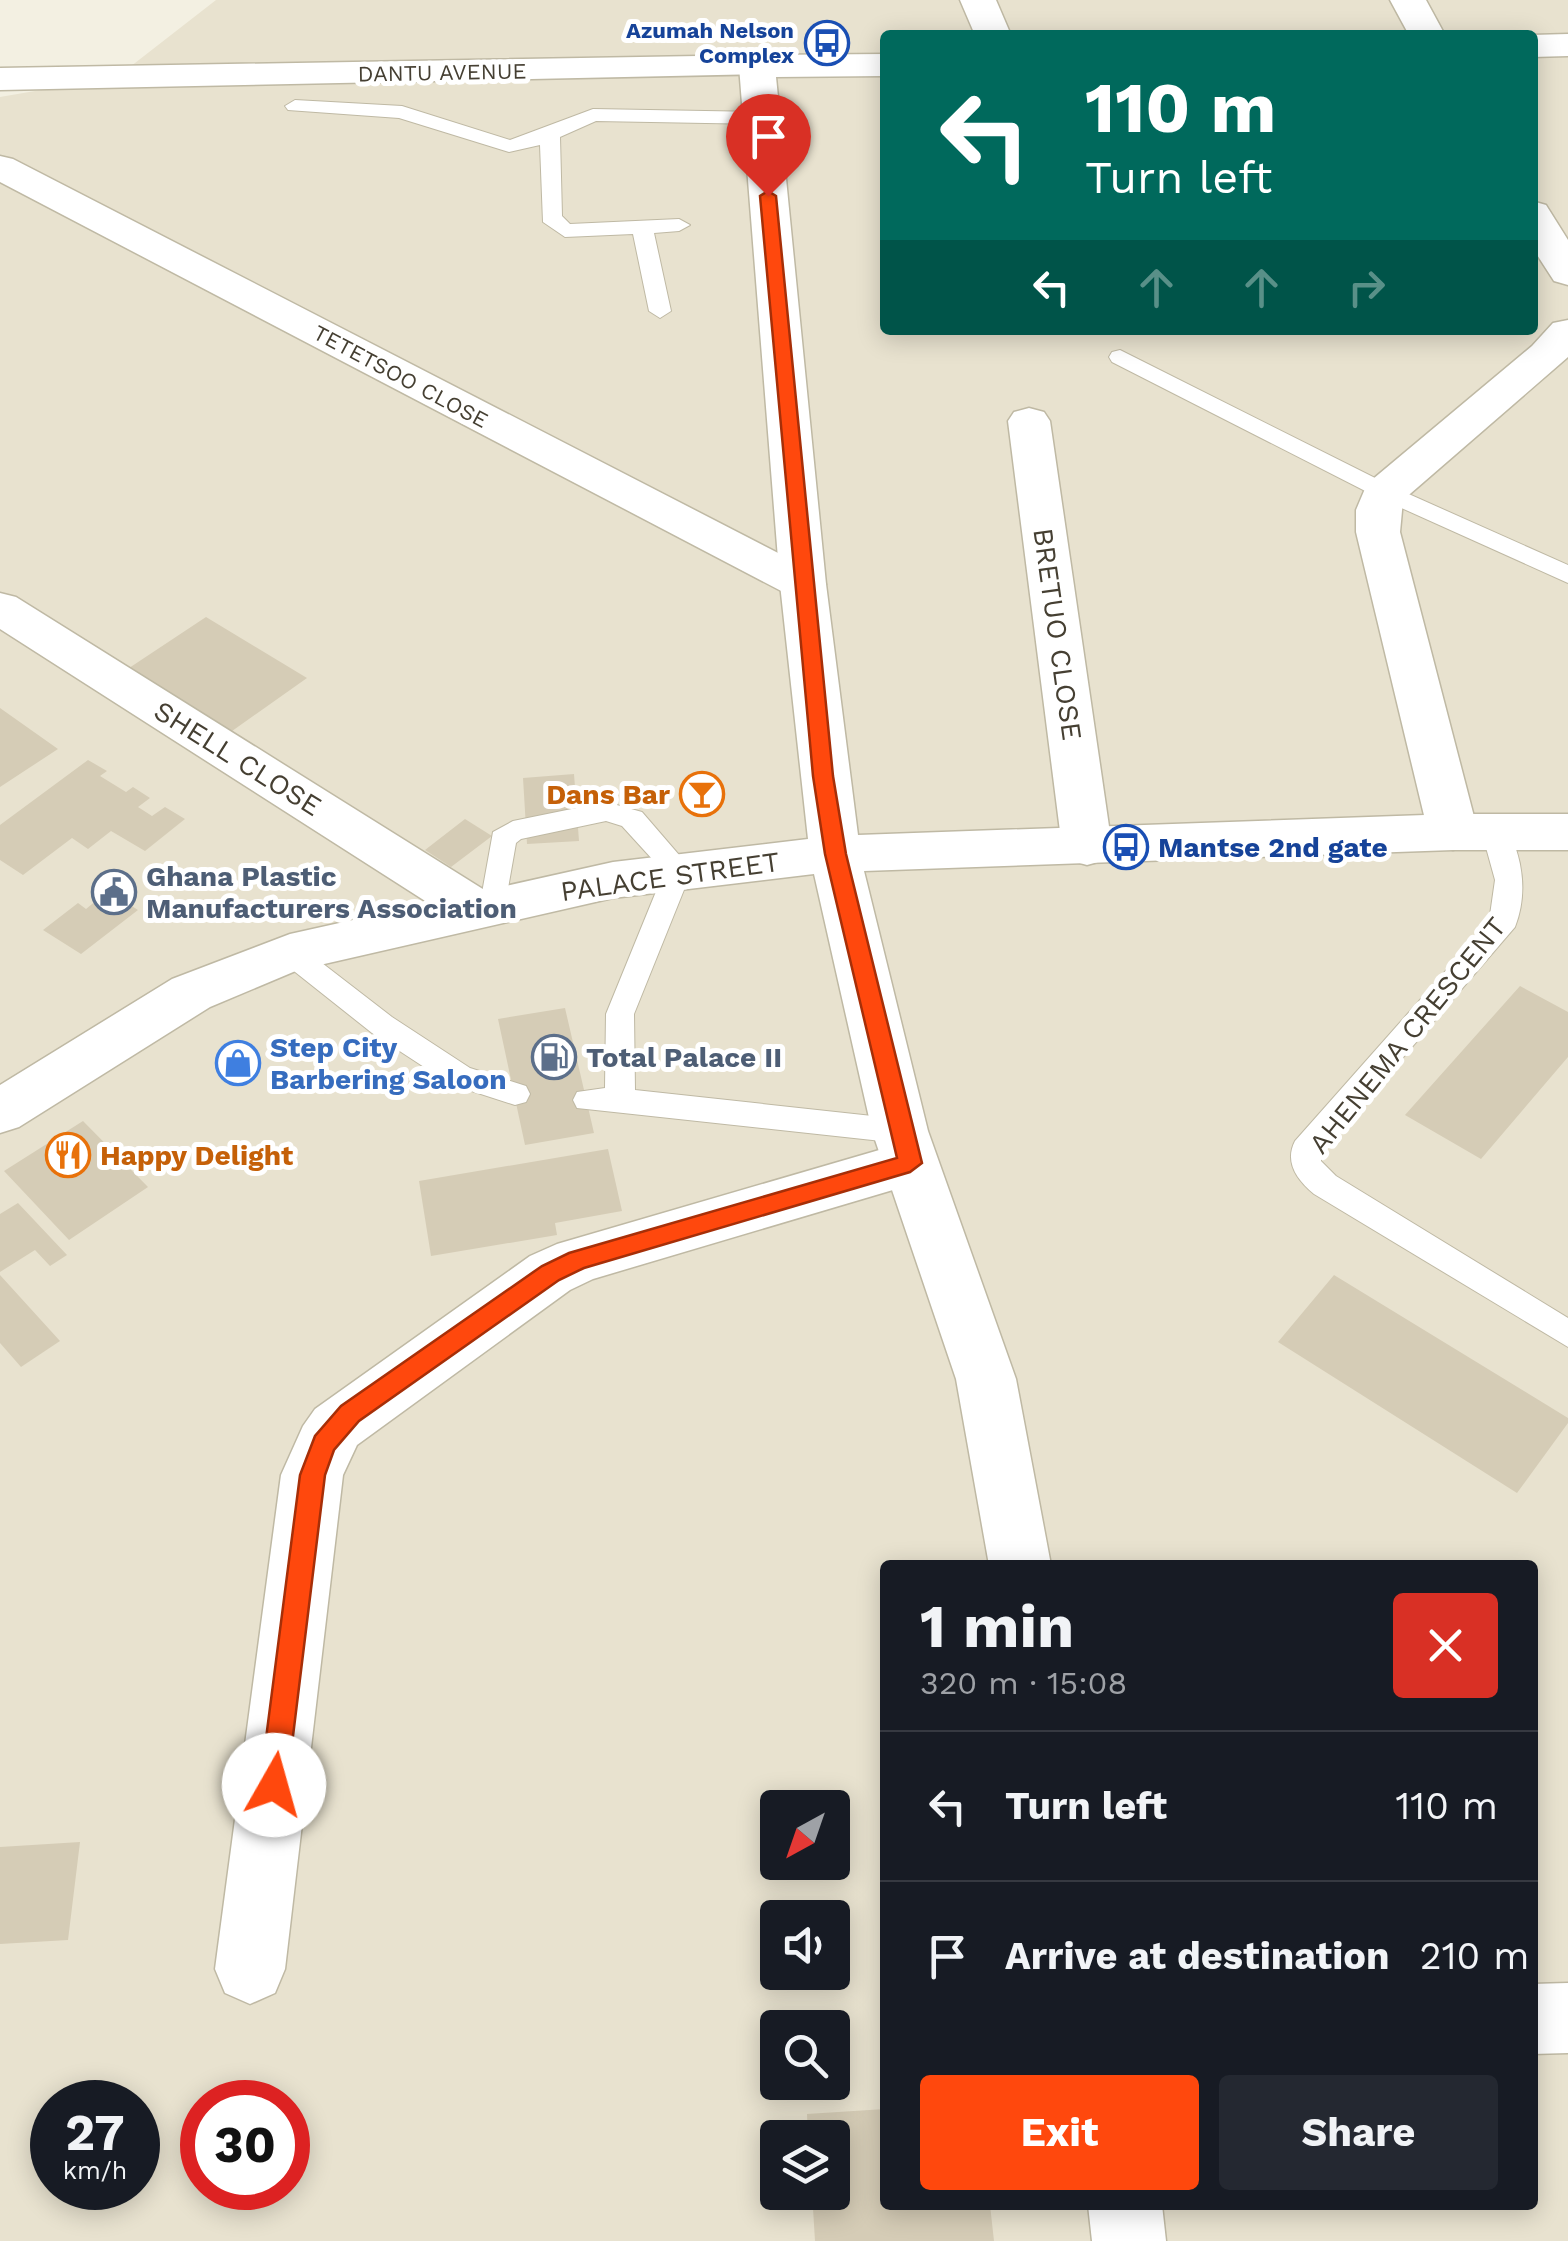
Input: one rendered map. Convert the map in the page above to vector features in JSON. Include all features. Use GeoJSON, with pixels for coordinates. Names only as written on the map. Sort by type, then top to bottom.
{"type":"FeatureCollection","features":[{"type":"Feature","properties":{"kind":"street"},"geometry":{"type":"LineString","coordinates":[[978,0],[991,30]]}},
{"type":"Feature","properties":{"kind":"street"},"geometry":{"type":"LineString","coordinates":[[1408,0],[1424,30]]}},
{"type":"Feature","properties":{"kind":"street"},"geometry":{"type":"LineString","coordinates":[[1538,46],[1568,46]]}},
{"type":"Feature","properties":{"kind":"street","name":"DANTU AVENUE"},"geometry":{"type":"LineString","coordinates":[[0,78],[880,65]]}},
{"type":"Feature","properties":{"kind":"street"},"geometry":{"type":"LineString","coordinates":[[757,66],[802,584],[836,854],[905,1147],[986,1379],[1019,1560]]}},
{"type":"Feature","properties":{"kind":"street","name":"TETETSOO CLOSE"},"geometry":{"type":"LineString","coordinates":[[0,167],[802,584]]}},
{"type":"Feature","properties":{"kind":"street"},"geometry":{"type":"LineString","coordinates":[[1538,223],[1568,273]]}},
{"type":"Feature","properties":{"kind":"street"},"geometry":{"type":"LineString","coordinates":[[1474,832],[1378,532],[1378,510],[1385,492],[1561,350]]}},
{"type":"Feature","properties":{"kind":"street","name":"BRETUO CLOSE"},"geometry":{"type":"LineString","coordinates":[[1029,421],[1087,846]]}},
{"type":"Feature","properties":{"kind":"street","name":"SHELL CLOSE"},"geometry":{"type":"LineString","coordinates":[[0,608],[485,906]]}},
{"type":"Feature","properties":{"kind":"street","name":"PALACE STREET"},"geometry":{"type":"LineString","coordinates":[[0,1112],[191,993],[290,953],[485,906],[678,870],[836,854],[1568,832]]}},
{"type":"Feature","properties":{"kind":"street"},"geometry":{"type":"LineString","coordinates":[[250,1969],[312,1475],[324,1444],[336,1427],[550,1273],[577,1260],[905,1147]]}},
{"type":"Feature","properties":{"kind":"street"},"geometry":{"type":"LineString","coordinates":[[1538,2019],[1568,2018]]}},
{"type":"Feature","properties":{"kind":"street"},"geometry":{"type":"LineString","coordinates":[[1126,2210],[1129,2241]]}},
{"type":"Feature","properties":{"kind":"lane"},"geometry":{"type":"LineString","coordinates":[[296,106],[402,112],[509,146],[593,115],[761,118]]}},
{"type":"Feature","properties":{"kind":"lane"},"geometry":{"type":"LineString","coordinates":[[550,134],[551,217],[555,224],[566,231],[680,225]]}},
{"type":"Feature","properties":{"kind":"lane"},"geometry":{"type":"LineString","coordinates":[[642,228],[660,311]]}},
{"type":"Feature","properties":{"kind":"lane"},"geometry":{"type":"LineString","coordinates":[[1120,358],[1385,492],[1568,574]]}},
{"type":"Feature","properties":{"kind":"lane"},"geometry":{"type":"LineString","coordinates":[[485,906],[503,839],[513,831],[606,811],[632,819],[678,870],[620,1014],[620,1100]]}},
{"type":"Feature","properties":{"kind":"lane","name":"AHENEMA CRESCENT"},"geometry":{"type":"LineString","coordinates":[[1474,832],[1511,880],[1508,911],[1501,927],[1306,1149],[1304,1160],[1310,1175],[1325,1185],[1568,1334]]}},
{"type":"Feature","properties":{"kind":"lane"},"geometry":{"type":"LineString","coordinates":[[290,953],[382,1025],[460,1076],[514,1094]]}},
{"type":"Feature","properties":{"kind":"lane"},"geometry":{"type":"LineString","coordinates":[[588,1100],[620,1100],[905,1147]]}},
{"type":"Feature","properties":{"kind":"shaded area"},"geometry":{"type":"Polygon","coordinates":[[[216,0],[1568,0],[1568,2241],[0,2241],[0,97],[117,77],[216,0]]]}},
{"type":"Feature","properties":{"kind":"building"},"geometry":{"type":"Polygon","coordinates":[[[206,617],[307,678],[218,741],[117,676],[206,617]]]}},
{"type":"Feature","properties":{"kind":"building"},"geometry":{"type":"Polygon","coordinates":[[[0,708],[58,749],[0,787],[0,708]]]}},
{"type":"Feature","properties":{"kind":"building"},"geometry":{"type":"Polygon","coordinates":[[[88,760],[107,771],[100,776],[126,792],[133,787],[150,798],[138,807],[152,816],[165,807],[185,819],[145,851],[111,831],[88,849],[72,838],[23,875],[0,860],[0,825],[88,760]]]}},
{"type":"Feature","properties":{"kind":"building"},"geometry":{"type":"Polygon","coordinates":[[[574,774],[579,841],[527,844],[523,778],[574,774]]]}},
{"type":"Feature","properties":{"kind":"building"},"geometry":{"type":"Polygon","coordinates":[[[465,819],[492,836],[451,867],[425,850],[465,819]]]}},
{"type":"Feature","properties":{"kind":"building"},"geometry":{"type":"Polygon","coordinates":[[[108,891],[138,910],[81,954],[43,930],[78,903],[86,909],[108,891]]]}},
{"type":"Feature","properties":{"kind":"building"},"geometry":{"type":"Polygon","coordinates":[[[1520,986],[1568,1012],[1568,1057],[1481,1159],[1405,1115],[1520,986]]]}},
{"type":"Feature","properties":{"kind":"building"},"geometry":{"type":"Polygon","coordinates":[[[565,1008],[594,1133],[525,1145],[498,1019],[565,1008]]]}},
{"type":"Feature","properties":{"kind":"building"},"geometry":{"type":"Polygon","coordinates":[[[83,1121],[148,1187],[69,1240],[4,1171],[83,1121]]]}},
{"type":"Feature","properties":{"kind":"building"},"geometry":{"type":"Polygon","coordinates":[[[608,1149],[622,1211],[555,1223],[557,1235],[431,1256],[419,1181],[608,1149]]]}},
{"type":"Feature","properties":{"kind":"building"},"geometry":{"type":"Polygon","coordinates":[[[18,1203],[67,1255],[50,1266],[35,1250],[0,1272],[0,1214],[18,1203]]]}},
{"type":"Feature","properties":{"kind":"building"},"geometry":{"type":"Polygon","coordinates":[[[0,1275],[60,1341],[21,1367],[0,1343],[0,1275]]]}},
{"type":"Feature","properties":{"kind":"building"},"geometry":{"type":"Polygon","coordinates":[[[1334,1275],[1568,1418],[1517,1493],[1278,1342],[1334,1275]]]}},
{"type":"Feature","properties":{"kind":"building"},"geometry":{"type":"Polygon","coordinates":[[[80,1842],[68,1940],[0,1944],[0,1847],[80,1842]]]}},
{"type":"Feature","properties":{"kind":"building"},"geometry":{"type":"Polygon","coordinates":[[[880,2109],[880,2210],[991,2210],[994,2241],[815,2241],[813,2210],[850,2210],[850,2120],[807,2120],[807,2114],[880,2109]]]}},
{"type":"Feature","properties":{"kind":"place","name":"Azumah Nelson Complex"},"geometry":{"type":"Point","coordinates":[827,43]}},
{"type":"Feature","properties":{"kind":"place","name":"Dans Bar"},"geometry":{"type":"Point","coordinates":[702,794]}},
{"type":"Feature","properties":{"kind":"place","name":"Mantse 2nd gate"},"geometry":{"type":"Point","coordinates":[1126,847]}},
{"type":"Feature","properties":{"kind":"place","name":"Ghana Plastic Manufacturers Association"},"geometry":{"type":"Point","coordinates":[114,892]}},
{"type":"Feature","properties":{"kind":"place","name":"Total Palace II"},"geometry":{"type":"Point","coordinates":[554,1057]}},
{"type":"Feature","properties":{"kind":"place","name":"Step City Barbering Saloon"},"geometry":{"type":"Point","coordinates":[238,1063]}},
{"type":"Feature","properties":{"kind":"place","name":"Happy Delight"},"geometry":{"type":"Point","coordinates":[68,1155]}},
{"type":"Feature","properties":{"kind":"route"},"geometry":{"type":"LineString","coordinates":[[274,1785],[312,1475],[324,1444],[336,1427],[550,1273],[577,1260],[910,1163],[836,854],[823,776],[768,196]]}}]}
